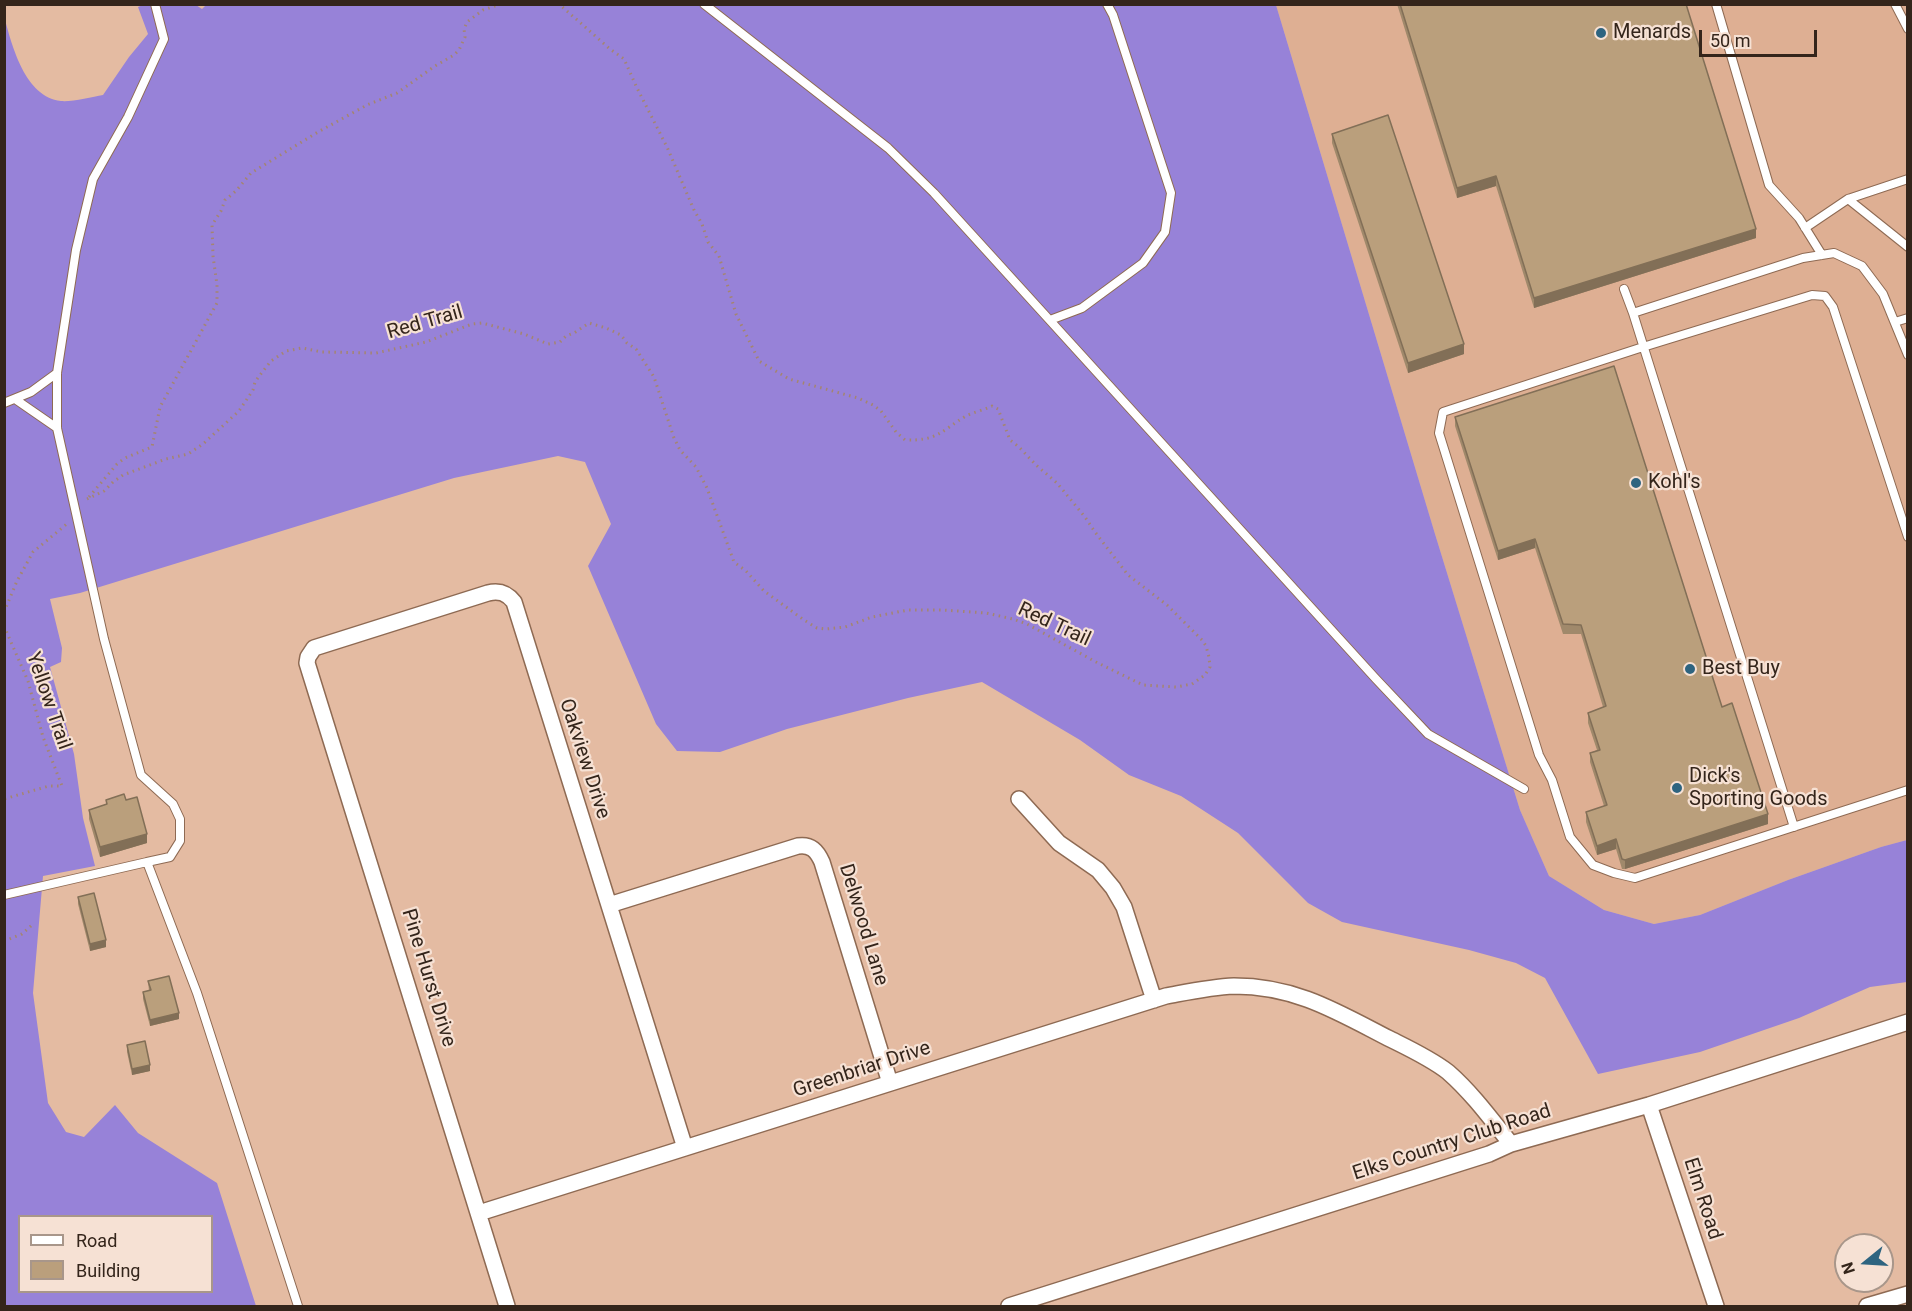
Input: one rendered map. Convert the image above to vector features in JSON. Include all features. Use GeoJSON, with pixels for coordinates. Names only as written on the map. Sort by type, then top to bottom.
{"type":"FeatureCollection","features":[{"type":"Feature","properties":{"kind":"street","name":"Oakview Drive"},"geometry":{"type":"LineString","coordinates":[[307,663],[308,657],[318,645],[488,593],[496,591],[509,596],[514,602],[685,1148]]}},
{"type":"Feature","properties":{"kind":"street","name":"Pine Hurst Drive"},"geometry":{"type":"LineString","coordinates":[[307,663],[507,1306]]}},
{"type":"Feature","properties":{"kind":"street"},"geometry":{"type":"LineString","coordinates":[[1019,799],[1059,843],[1098,870],[1113,888],[1124,907],[1154,1000]]}},
{"type":"Feature","properties":{"kind":"street","name":"Delwood Lane"},"geometry":{"type":"LineString","coordinates":[[609,905],[798,846],[810,847],[822,861],[890,1083]]}},
{"type":"Feature","properties":{"kind":"street","name":"Greenbriar Drive"},"geometry":{"type":"LineString","coordinates":[[479,1213],[1166,996],[1234,986],[1299,995],[1335,1010],[1428,1059],[1447,1071],[1465,1088],[1511,1144]]}},
{"type":"Feature","properties":{"kind":"street","name":"Elks Country Club Road"},"geometry":{"type":"LineString","coordinates":[[1009,1306],[1489,1154],[1511,1144],[1648,1105],[1908,1022]]}},
{"type":"Feature","properties":{"kind":"street","name":"Elm Road"},"geometry":{"type":"LineString","coordinates":[[1648,1105],[1716,1306]]}},
{"type":"Feature","properties":{"kind":"street"},"geometry":{"type":"LineString","coordinates":[[1868,1306],[1908,1294]]}},
{"type":"Feature","properties":{"kind":"lane"},"geometry":{"type":"LineString","coordinates":[[4,895],[170,857],[180,841],[180,819],[173,804],[141,775],[104,639],[57,428],[57,373],[76,250],[93,179],[128,117],[164,39],[154,4]]}},
{"type":"Feature","properties":{"kind":"lane"},"geometry":{"type":"LineString","coordinates":[[704,4],[888,148],[934,193],[1428,734],[1524,789]]}},
{"type":"Feature","properties":{"kind":"lane"},"geometry":{"type":"LineString","coordinates":[[1050,320],[1082,308],[1143,263],[1165,232],[1170,193],[1113,15],[1107,4]]}},
{"type":"Feature","properties":{"kind":"lane"},"geometry":{"type":"LineString","coordinates":[[1716,4],[1768,185],[1799,218],[1822,255]]}},
{"type":"Feature","properties":{"kind":"lane"},"geometry":{"type":"LineString","coordinates":[[1895,4],[1908,29]]}},
{"type":"Feature","properties":{"kind":"lane"},"geometry":{"type":"LineString","coordinates":[[1805,228],[1848,199],[1908,179]]}},
{"type":"Feature","properties":{"kind":"lane"},"geometry":{"type":"LineString","coordinates":[[1848,199],[1908,247]]}},
{"type":"Feature","properties":{"kind":"lane"},"geometry":{"type":"LineString","coordinates":[[1633,313],[1803,258],[1834,253],[1862,266],[1883,294],[1907,352]]}},
{"type":"Feature","properties":{"kind":"lane"},"geometry":{"type":"LineString","coordinates":[[1624,290],[1794,827]]}},
{"type":"Feature","properties":{"kind":"lane"},"geometry":{"type":"LineString","coordinates":[[1908,537],[1904,511],[1833,307],[1825,296],[1812,295],[1642,347],[1443,412],[1439,433],[1539,755],[1552,780],[1570,837],[1593,865],[1635,878],[1908,790]]}},
{"type":"Feature","properties":{"kind":"lane"},"geometry":{"type":"LineString","coordinates":[[1895,322],[1908,318]]}},
{"type":"Feature","properties":{"kind":"lane"},"geometry":{"type":"LineString","coordinates":[[4,403],[31,392],[57,373]]}},
{"type":"Feature","properties":{"kind":"lane"},"geometry":{"type":"LineString","coordinates":[[15,399],[57,428]]}},
{"type":"Feature","properties":{"kind":"lane"},"geometry":{"type":"LineString","coordinates":[[147,862],[197,993],[298,1306]]}},
{"type":"Feature","properties":{"kind":"path","name":"Red Trail"},"geometry":{"type":"LineString","coordinates":[[501,4],[483,10],[467,22],[464,29],[465,37],[454,55],[397,93],[367,105],[284,151],[251,173],[225,201],[212,225],[217,303],[160,407],[152,447],[125,458],[117,464],[87,500],[104,491],[123,475],[166,459],[188,454],[203,444],[239,411],[260,375],[271,361],[286,351],[302,348],[322,352],[376,352],[426,342],[472,324],[482,323],[500,326],[548,344],[560,342],[589,323],[613,331],[636,349],[654,377],[663,399],[668,422],[680,450],[696,467],[707,488],[734,562],[746,571],[764,591],[818,628],[845,627],[897,611],[943,610],[986,613],[1027,624],[1143,685],[1176,687],[1192,684],[1205,675],[1210,667],[1206,646],[1202,640],[1167,605],[1128,575],[1057,483],[1010,440],[998,409],[992,406],[973,413],[943,433],[930,438],[905,440],[896,432],[881,411],[873,405],[858,398],[789,379],[759,361],[736,314],[719,256],[708,242],[668,147],[624,59],[559,4]]}},
{"type":"Feature","properties":{"kind":"path"},"geometry":{"type":"LineString","coordinates":[[4,612],[33,552],[76,516]]}},
{"type":"Feature","properties":{"kind":"path","name":"Yellow Trail"},"geometry":{"type":"LineString","coordinates":[[4,626],[28,681],[43,737],[62,786],[49,786],[4,799]]}},
{"type":"Feature","properties":{"kind":"path"},"geometry":{"type":"LineString","coordinates":[[4,941],[22,934],[33,924]]}},
{"type":"Feature","properties":{"kind":"shaded area"},"geometry":{"type":"Polygon","coordinates":[[[207,4],[1276,5],[1520,810],[1549,876],[1604,910],[1654,924],[1700,915],[1788,880],[1907,840],[1907,982],[1870,987],[1799,1018],[1700,1052],[1598,1074],[1545,978],[1516,963],[1469,950],[1342,922],[1308,903],[1238,833],[1181,796],[1129,775],[1080,740],[982,682],[787,729],[720,752],[677,751],[656,724],[588,566],[611,524],[585,462],[558,456],[454,478],[80,593],[50,599],[62,648],[61,662],[50,667],[74,754],[83,818],[95,866],[43,876],[33,993],[48,1103],[66,1132],[84,1137],[115,1105],[138,1133],[217,1183],[256,1306],[5,1306],[4,16],[16,55],[29,80],[49,97],[66,101],[103,95],[148,34],[138,7],[143,5],[196,5],[202,9],[207,4]]]}},
{"type":"Feature","properties":{"kind":"shaded area"},"geometry":{"type":"Polygon","coordinates":[[[1276,5],[1907,5],[1907,840],[1788,880],[1700,915],[1654,924],[1604,910],[1549,876],[1520,810],[1276,5]]]}},
{"type":"Feature","properties":{"kind":"building"},"geometry":{"type":"Polygon","coordinates":[[[1400,4],[1686,4],[1756,229],[1534,298],[1496,176],[1457,188],[1400,4]]]}},
{"type":"Feature","properties":{"kind":"building"},"geometry":{"type":"Polygon","coordinates":[[[1388,115],[1464,344],[1408,363],[1332,134],[1388,115]]]}},
{"type":"Feature","properties":{"kind":"building"},"geometry":{"type":"Polygon","coordinates":[[[1614,366],[1722,707],[1732,703],[1768,814],[1625,860],[1622,859],[1616,839],[1597,846],[1586,812],[1607,805],[1590,753],[1600,750],[1588,713],[1606,706],[1581,625],[1563,624],[1535,539],[1498,551],[1455,417],[1614,366]]]}},
{"type":"Feature","properties":{"kind":"building"},"geometry":{"type":"Polygon","coordinates":[[[124,794],[126,800],[137,797],[147,834],[100,847],[89,810],[107,804],[106,800],[124,794]]]}},
{"type":"Feature","properties":{"kind":"building"},"geometry":{"type":"Polygon","coordinates":[[[94,893],[106,940],[90,944],[78,897],[94,893]]]}},
{"type":"Feature","properties":{"kind":"building"},"geometry":{"type":"Polygon","coordinates":[[[169,976],[179,1013],[150,1020],[143,992],[151,990],[148,981],[169,976]]]}},
{"type":"Feature","properties":{"kind":"building"},"geometry":{"type":"Polygon","coordinates":[[[145,1041],[150,1065],[132,1069],[127,1045],[145,1041]]]}},
{"type":"Feature","properties":{"kind":"place","name":"Menards"},"geometry":{"type":"Point","coordinates":[1601,33]}},
{"type":"Feature","properties":{"kind":"place","name":"Kohl's"},"geometry":{"type":"Point","coordinates":[1636,483]}},
{"type":"Feature","properties":{"kind":"place","name":"Best Buy"},"geometry":{"type":"Point","coordinates":[1690,669]}},
{"type":"Feature","properties":{"kind":"place","name":"Dick's Sporting Goods"},"geometry":{"type":"Point","coordinates":[1677,788]}}]}
